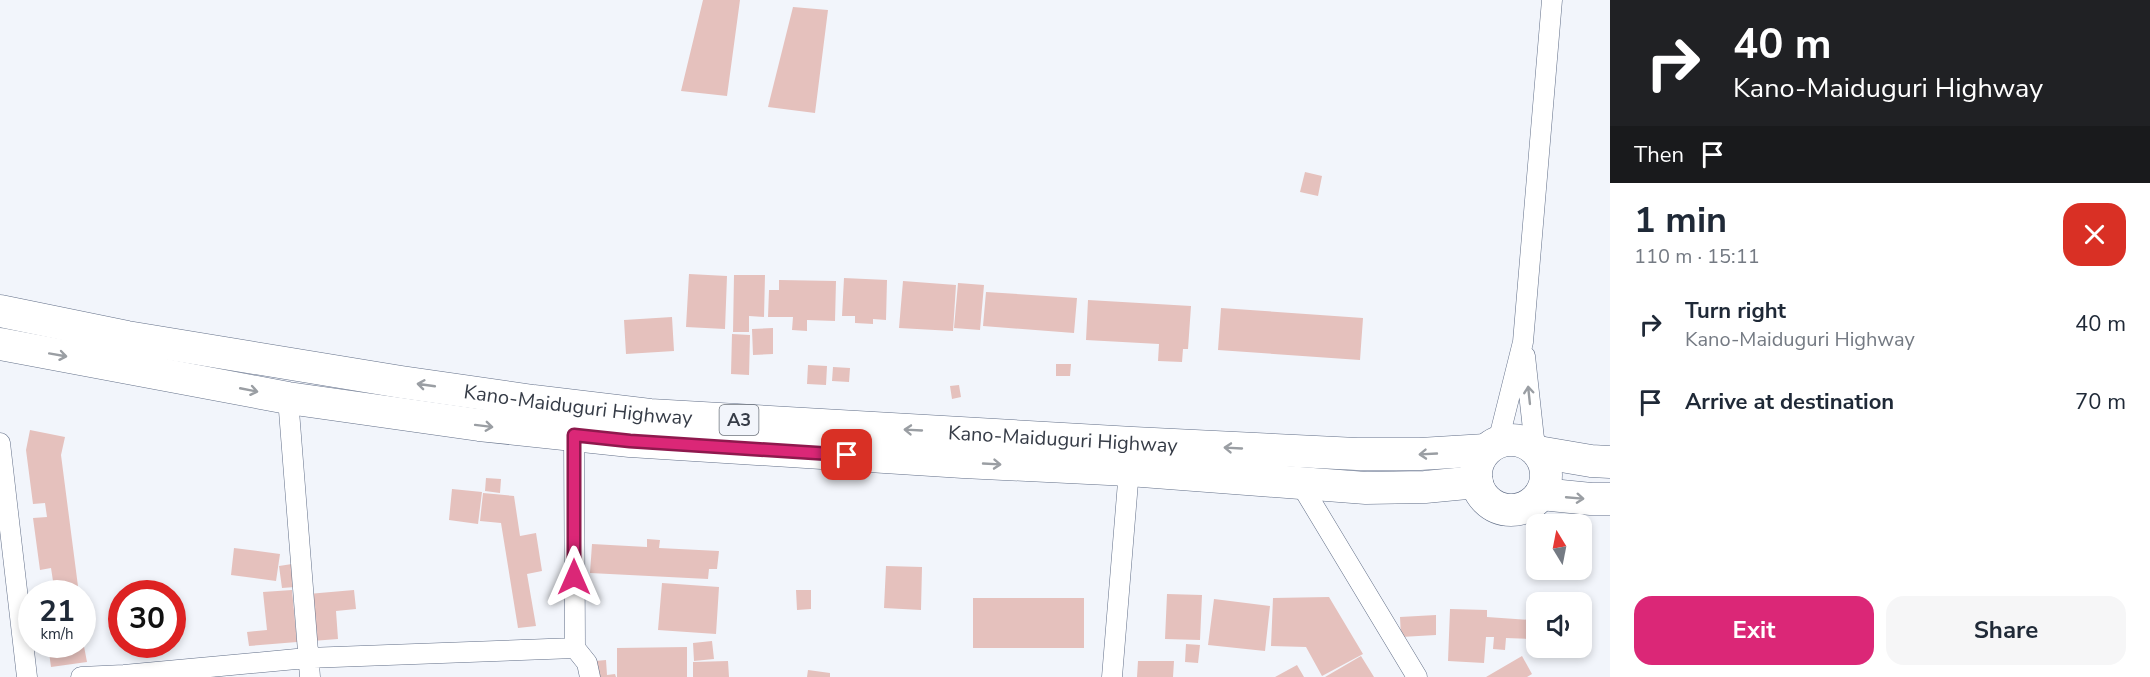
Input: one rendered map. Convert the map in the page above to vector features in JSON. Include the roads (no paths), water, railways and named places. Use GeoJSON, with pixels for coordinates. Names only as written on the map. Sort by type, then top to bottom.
{"type":"FeatureCollection","features":[{"type":"Feature","properties":{"kind":"highway","name":"Kano-Maiduguri Highway"},"geometry":{"type":"LineString","coordinates":[[0,311],[127,337],[389,380],[650,415],[1357,454],[1420,454],[1492,446]]}},
{"type":"Feature","properties":{"kind":"highway","name":"Kano-Maiduguri Highway"},"geometry":{"type":"LineString","coordinates":[[0,344],[288,398],[479,425],[630,441],[1129,470],[1378,488],[1425,488],[1477,482]]}},
{"type":"Feature","properties":{"kind":"highway","name":"A3"},"geometry":{"type":"LineString","coordinates":[[1492,446],[1510,440],[1524,442],[1537,450],[1591,461],[1610,462]]}},
{"type":"Feature","properties":{"kind":"highway"},"geometry":{"type":"LineString","coordinates":[[1492,446],[1479,460],[1476,470],[1477,482],[1481,493],[1489,502],[1499,507],[1522,508],[1533,503],[1540,494],[1545,484],[1546,472],[1544,462],[1537,450]]}},
{"type":"Feature","properties":{"kind":"highway"},"geometry":{"type":"LineString","coordinates":[[1540,494],[1610,499]]}},
{"type":"Feature","properties":{"kind":"street"},"geometry":{"type":"LineString","coordinates":[[1492,446],[1523,342],[1552,0]]}},
{"type":"Feature","properties":{"kind":"street"},"geometry":{"type":"LineString","coordinates":[[1523,342],[1537,450]]}},
{"type":"Feature","properties":{"kind":"street"},"geometry":{"type":"LineString","coordinates":[[288,398],[308,667]]}},
{"type":"Feature","properties":{"kind":"street"},"geometry":{"type":"LineString","coordinates":[[574,435],[575,648],[587,663],[590,677]]}},
{"type":"Feature","properties":{"kind":"street"},"geometry":{"type":"LineString","coordinates":[[0,443],[27,677]]}},
{"type":"Feature","properties":{"kind":"street"},"geometry":{"type":"LineString","coordinates":[[1112,677],[1129,470]]}},
{"type":"Feature","properties":{"kind":"street"},"geometry":{"type":"LineString","coordinates":[[1300,483],[1418,677]]}},
{"type":"Feature","properties":{"kind":"street"},"geometry":{"type":"LineString","coordinates":[[81,677],[308,667],[575,648]]}}]}
